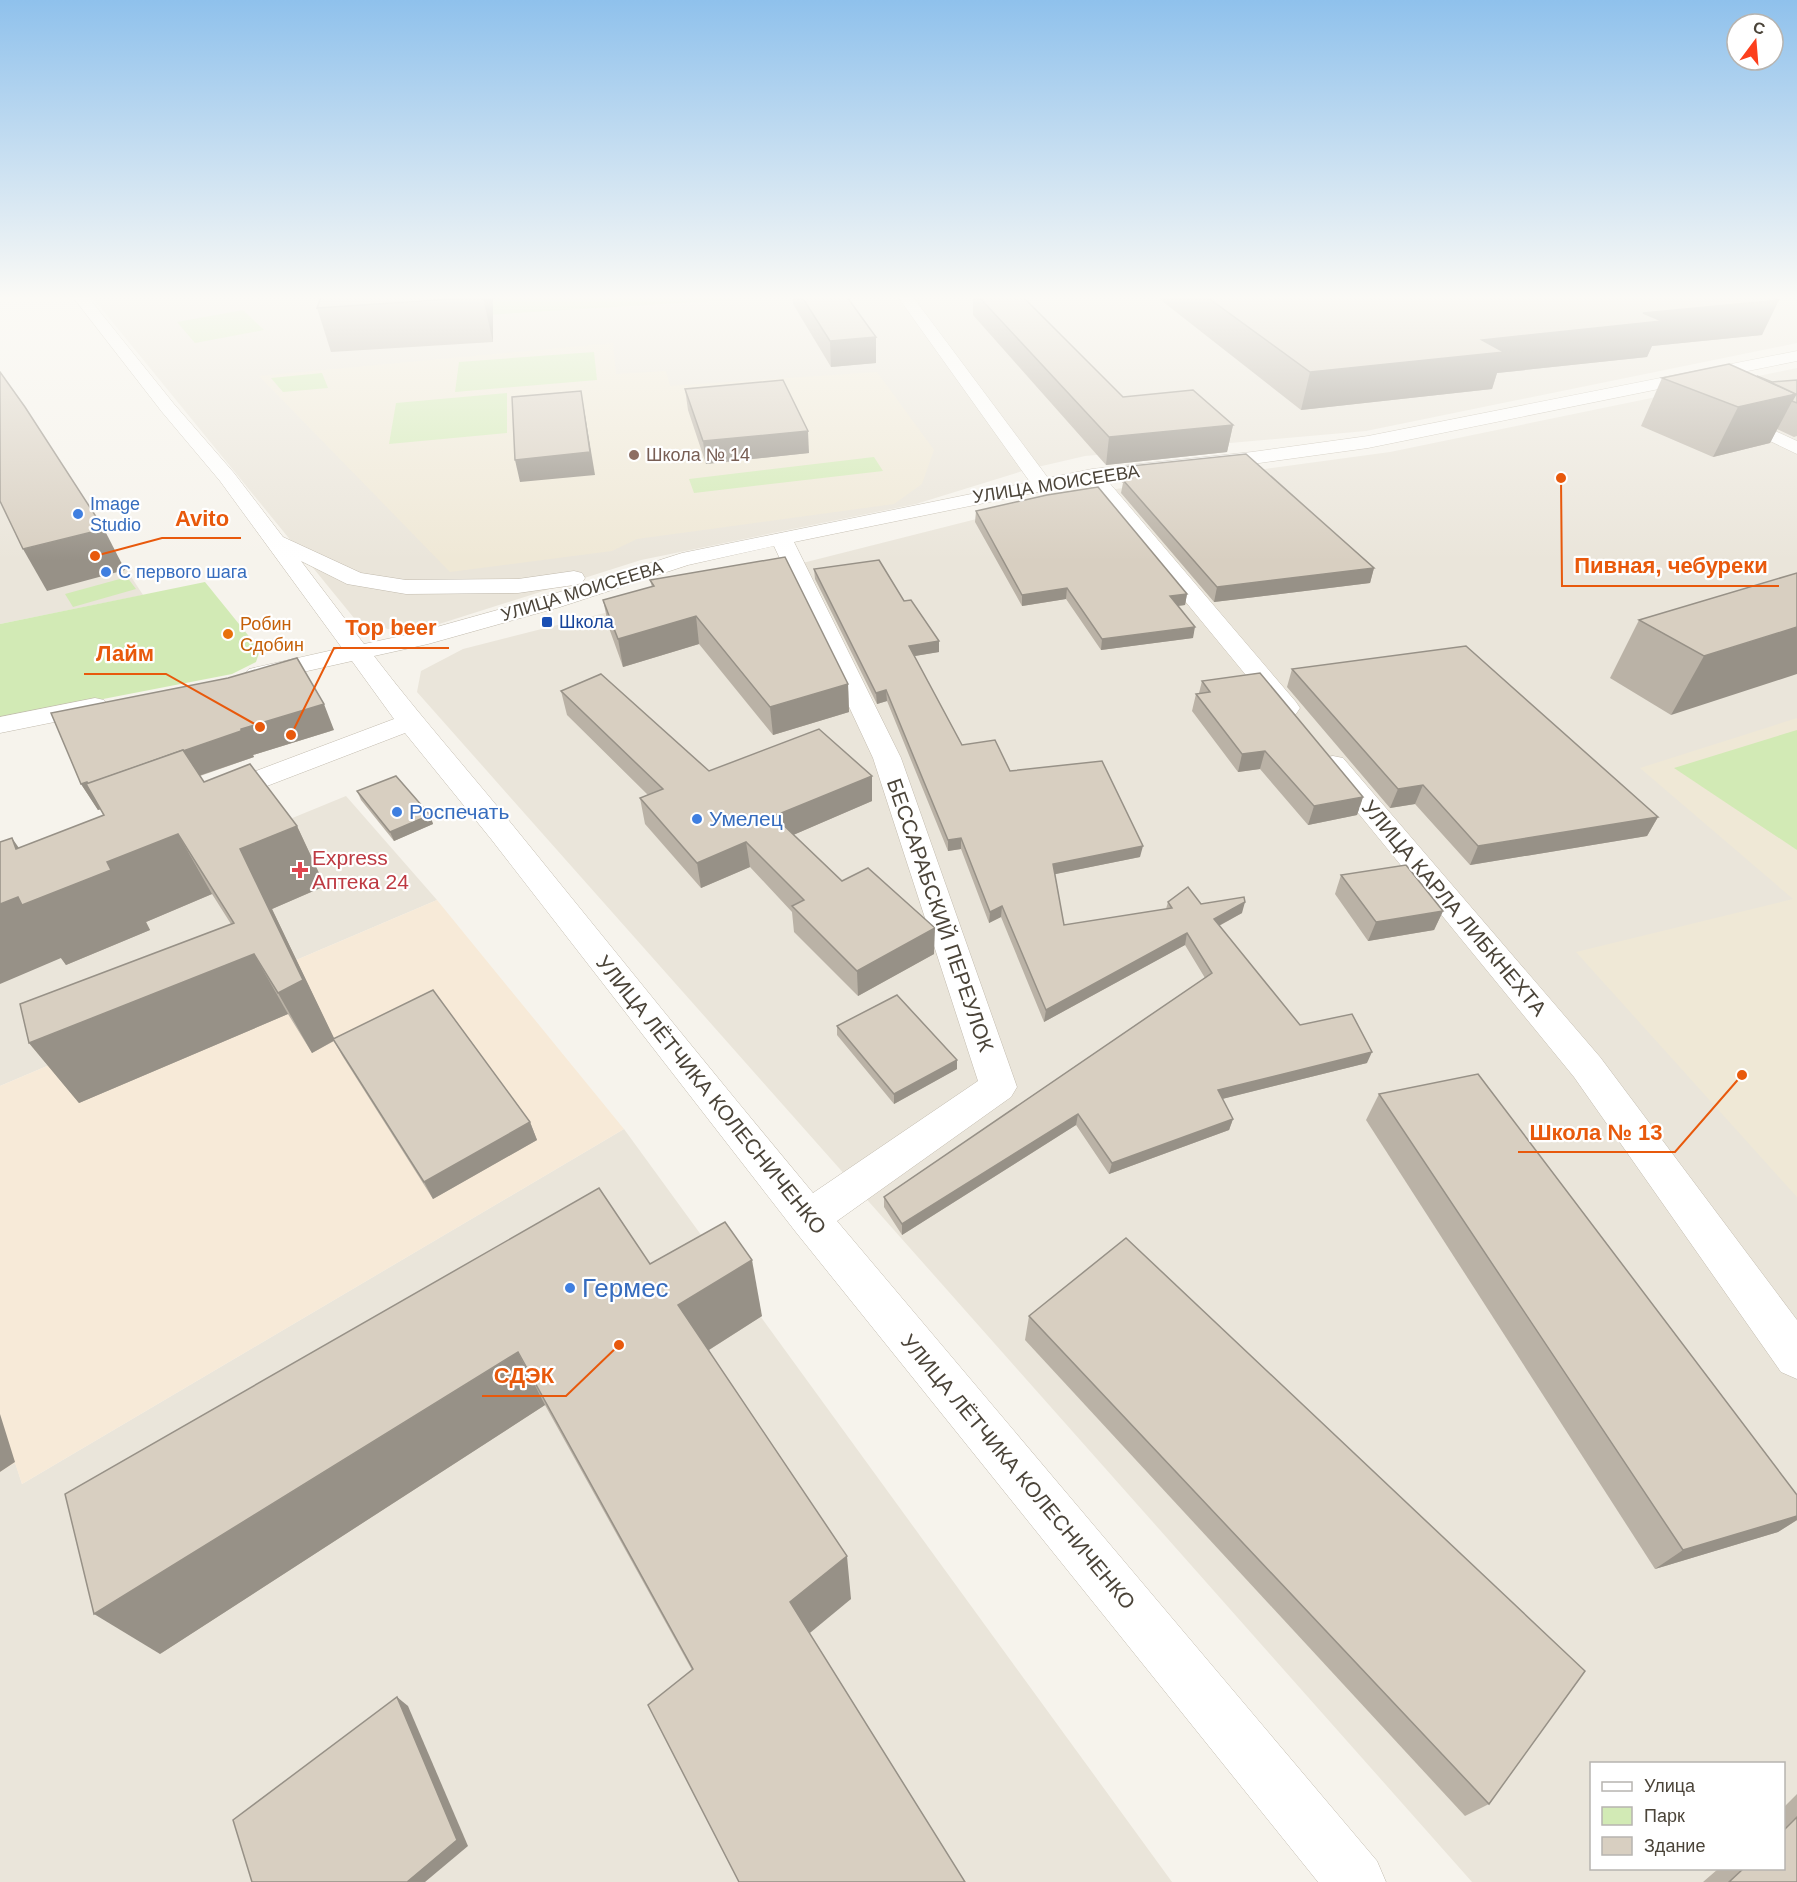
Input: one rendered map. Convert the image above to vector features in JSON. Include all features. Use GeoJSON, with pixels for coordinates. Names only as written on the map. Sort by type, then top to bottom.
{"type":"FeatureCollection","features":[{"type":"Feature","properties":{"kind":"street","name":"УЛИЦА ЛЁТЧИКА КОЛЕСНИЧЕНКО"},"geometry":{"type":"LineString","coordinates":[[150,385],[227,477],[410,722],[502,832],[809,1218],[1356,1882]]}},
{"type":"Feature","properties":{"kind":"street"},"geometry":{"type":"LineString","coordinates":[[969,385],[1042,484]]}},
{"type":"Feature","properties":{"kind":"street","name":"УЛИЦА МОИСЕЕВА"},"geometry":{"type":"LineString","coordinates":[[229,680],[361,654],[552,602],[682,560],[781,538],[1092,475],[1252,458],[1368,442],[1651,385]]}},
{"type":"Feature","properties":{"kind":"street"},"geometry":{"type":"LineString","coordinates":[[1671,385],[1695,397]]}},
{"type":"Feature","properties":{"kind":"street"},"geometry":{"type":"LineString","coordinates":[[1715,407],[1797,448]]}},
{"type":"Feature","properties":{"kind":"street","name":"УЛИЦА КАРЛА ЛИБКНЕХТА"},"geometry":{"type":"LineString","coordinates":[[1092,475],[1587,1067],[1797,1357]]}},
{"type":"Feature","properties":{"kind":"street","name":"БЕССАРАБСКИЙ ПЕРЕУЛОК"},"geometry":{"type":"LineString","coordinates":[[781,538],[887,758],[998,1087],[809,1218]]}},
{"type":"Feature","properties":{"kind":"street"},"geometry":{"type":"LineString","coordinates":[[273,539],[356,579],[406,587],[518,586],[682,560]]}},
{"type":"Feature","properties":{"kind":"street"},"geometry":{"type":"LineString","coordinates":[[0,725],[116,702]]}},
{"type":"Feature","properties":{"kind":"street"},"geometry":{"type":"LineString","coordinates":[[198,803],[410,722]]}},
{"type":"Feature","properties":{"kind":"shaded area"},"geometry":{"type":"Polygon","coordinates":[[[0,385],[3,385],[143,595],[0,624],[0,385]]]}},
{"type":"Feature","properties":{"kind":"shaded area"},"geometry":{"type":"Polygon","coordinates":[[[164,385],[1592,385],[1366,431],[1085,456],[1029,469],[916,504],[641,560],[436,625],[388,629],[354,618],[164,385]]]}},
{"type":"Feature","properties":{"kind":"shaded area","name":"Школа № 14"},"geometry":{"type":"Polygon","coordinates":[[[268,385],[886,385],[934,450],[922,484],[894,504],[637,539],[612,551],[450,572],[268,385]]]}},
{"type":"Feature","properties":{"kind":"shaded area"},"geometry":{"type":"Polygon","coordinates":[[[1715,385],[1797,385],[1797,1882],[1472,1882],[417,692],[421,671],[463,649],[1071,495],[1390,452],[1715,385]]]}},
{"type":"Feature","properties":{"kind":"shaded area"},"geometry":{"type":"Polygon","coordinates":[[[1797,718],[1797,1197],[1576,952],[1793,899],[1640,768],[1797,718]]]}},
{"type":"Feature","properties":{"kind":"shaded area"},"geometry":{"type":"Polygon","coordinates":[[[346,796],[437,900],[0,1086],[0,920],[236,841],[346,796]]]}},
{"type":"Feature","properties":{"kind":"shaded area"},"geometry":{"type":"Polygon","coordinates":[[[437,900],[624,1129],[22,1484],[15,1463],[0,1472],[0,1086],[437,900]]]}},
{"type":"Feature","properties":{"kind":"shaded area"},"geometry":{"type":"Polygon","coordinates":[[[624,1129],[1172,1882],[0,1882],[0,1472],[15,1462],[22,1484],[624,1129]]]}},
{"type":"Feature","properties":{"kind":"green space"},"geometry":{"type":"Polygon","coordinates":[[[277,385],[327,385],[328,388],[283,392],[277,385]]]}},
{"type":"Feature","properties":{"kind":"green space"},"geometry":{"type":"Polygon","coordinates":[[[456,385],[540,385],[455,392],[456,385]]]}},
{"type":"Feature","properties":{"kind":"green space"},"geometry":{"type":"Polygon","coordinates":[[[507,393],[507,433],[389,444],[396,403],[507,393]]]}},
{"type":"Feature","properties":{"kind":"green space"},"geometry":{"type":"Polygon","coordinates":[[[874,457],[883,471],[694,493],[689,479],[874,457]]]}},
{"type":"Feature","properties":{"kind":"green space"},"geometry":{"type":"Polygon","coordinates":[[[127,577],[136,589],[73,607],[65,594],[127,577]]]}},
{"type":"Feature","properties":{"kind":"green space"},"geometry":{"type":"Polygon","coordinates":[[[205,582],[260,650],[256,662],[232,674],[0,719],[0,624],[205,582]]]}},
{"type":"Feature","properties":{"kind":"green space"},"geometry":{"type":"Polygon","coordinates":[[[1797,730],[1797,850],[1674,768],[1797,730]]]}},
{"type":"Feature","properties":{"kind":"building"},"geometry":{"type":"Polygon","coordinates":[[[0,385],[9,385],[104,529],[23,549],[0,501],[0,385]]]}},
{"type":"Feature","properties":{"kind":"building"},"geometry":{"type":"Polygon","coordinates":[[[730,385],[785,385],[808,431],[703,441],[685,389],[730,385]]]}},
{"type":"Feature","properties":{"kind":"building"},"geometry":{"type":"Polygon","coordinates":[[[1061,385],[1111,385],[1123,397],[1193,390],[1233,425],[1109,437],[1061,385]]]}},
{"type":"Feature","properties":{"kind":"building"},"geometry":{"type":"Polygon","coordinates":[[[1680,385],[1776,385],[1796,394],[1738,407],[1680,385]]]}},
{"type":"Feature","properties":{"kind":"building"},"geometry":{"type":"Polygon","coordinates":[[[1776,385],[1797,385],[1797,403],[1792,401],[1796,394],[1776,385]]]}},
{"type":"Feature","properties":{"kind":"building"},"geometry":{"type":"Polygon","coordinates":[[[581,391],[590,452],[515,460],[512,397],[581,391]]]}},
{"type":"Feature","properties":{"kind":"building"},"geometry":{"type":"Polygon","coordinates":[[[1246,454],[1374,568],[1217,587],[1123,480],[1132,478],[1121,467],[1246,454]]]}},
{"type":"Feature","properties":{"kind":"building"},"geometry":{"type":"Polygon","coordinates":[[[1098,487],[1187,594],[1170,596],[1195,627],[1102,639],[1067,588],[1022,595],[976,511],[1047,495],[1098,487]]]}},
{"type":"Feature","properties":{"kind":"building"},"geometry":{"type":"Polygon","coordinates":[[[785,557],[848,684],[770,707],[696,616],[618,639],[603,600],[654,586],[650,580],[785,557]]]}},
{"type":"Feature","properties":{"kind":"building"},"geometry":{"type":"Polygon","coordinates":[[[879,560],[904,601],[911,600],[939,641],[909,646],[962,745],[995,740],[1010,771],[1102,761],[1143,846],[1053,864],[1064,925],[1172,908],[1168,902],[1188,887],[1201,904],[1244,897],[1245,902],[1214,919],[1300,1025],[1352,1014],[1372,1052],[1218,1090],[1233,1119],[1112,1163],[1078,1114],[902,1224],[884,1197],[1212,973],[1187,933],[1046,1010],[1002,906],[990,912],[961,838],[948,840],[886,690],[876,693],[814,569],[879,560]]]}},
{"type":"Feature","properties":{"kind":"building"},"geometry":{"type":"Polygon","coordinates":[[[1797,573],[1797,627],[1704,656],[1639,620],[1797,573]]]}},
{"type":"Feature","properties":{"kind":"building"},"geometry":{"type":"Polygon","coordinates":[[[1466,646],[1658,817],[1478,846],[1423,785],[1398,789],[1292,669],[1466,646]]]}},
{"type":"Feature","properties":{"kind":"building"},"geometry":{"type":"Polygon","coordinates":[[[297,658],[324,704],[241,729],[241,731],[88,784],[87,782],[81,784],[51,713],[228,678],[297,658]]]}},
{"type":"Feature","properties":{"kind":"building"},"geometry":{"type":"Polygon","coordinates":[[[1260,673],[1363,797],[1314,806],[1265,751],[1242,754],[1196,694],[1210,692],[1202,681],[1260,673]]]}},
{"type":"Feature","properties":{"kind":"building"},"geometry":{"type":"Polygon","coordinates":[[[601,674],[709,771],[819,729],[872,776],[774,816],[842,881],[868,868],[935,928],[857,971],[792,906],[804,900],[746,842],[697,863],[640,798],[663,789],[561,691],[601,674]]]}},
{"type":"Feature","properties":{"kind":"building"},"geometry":{"type":"Polygon","coordinates":[[[183,750],[204,782],[250,764],[297,826],[240,849],[303,980],[278,993],[254,954],[29,1043],[20,1004],[234,923],[178,834],[107,862],[111,870],[22,905],[18,897],[0,904],[0,842],[12,838],[16,849],[104,815],[86,784],[183,750]]]}},
{"type":"Feature","properties":{"kind":"building","name":"Роспечать"},"geometry":{"type":"Polygon","coordinates":[[[396,776],[430,815],[390,832],[357,791],[396,776]]]}},
{"type":"Feature","properties":{"kind":"building"},"geometry":{"type":"Polygon","coordinates":[[[1406,865],[1443,911],[1376,922],[1341,875],[1406,865]]]}},
{"type":"Feature","properties":{"kind":"building"},"geometry":{"type":"Polygon","coordinates":[[[433,990],[530,1122],[424,1182],[333,1039],[433,990]]]}},
{"type":"Feature","properties":{"kind":"building"},"geometry":{"type":"Polygon","coordinates":[[[897,995],[957,1060],[894,1094],[837,1026],[897,995]]]}},
{"type":"Feature","properties":{"kind":"building"},"geometry":{"type":"Polygon","coordinates":[[[1478,1074],[1797,1495],[1797,1516],[1683,1550],[1379,1094],[1478,1074]]]}},
{"type":"Feature","properties":{"kind":"building"},"geometry":{"type":"Polygon","coordinates":[[[599,1188],[650,1264],[725,1222],[752,1260],[678,1305],[847,1556],[790,1602],[965,1882],[739,1882],[648,1705],[693,1669],[518,1352],[94,1614],[65,1494],[599,1188]]]}},
{"type":"Feature","properties":{"kind":"building"},"geometry":{"type":"Polygon","coordinates":[[[1126,1238],[1585,1671],[1489,1804],[1029,1316],[1126,1238]]]}},
{"type":"Feature","properties":{"kind":"building"},"geometry":{"type":"Polygon","coordinates":[[[397,1697],[457,1840],[407,1882],[252,1882],[233,1820],[397,1697]]]}},
{"type":"Feature","properties":{"kind":"building"},"geometry":{"type":"Polygon","coordinates":[[[1797,1817],[1797,1882],[1729,1882],[1742,1870],[1785,1870],[1785,1829],[1797,1817]]]}},
{"type":"Feature","properties":{"kind":"place","name":"Школа № 14"},"geometry":{"type":"Point","coordinates":[634,455]}},
{"type":"Feature","properties":{"kind":"place","name":"Пивная, чебуреки"},"geometry":{"type":"Point","coordinates":[1561,478]}},
{"type":"Feature","properties":{"kind":"place","name":"Image Studio"},"geometry":{"type":"Point","coordinates":[78,514]}},
{"type":"Feature","properties":{"kind":"place","name":"Avito"},"geometry":{"type":"Point","coordinates":[95,556]}},
{"type":"Feature","properties":{"kind":"place","name":"С первого шага"},"geometry":{"type":"Point","coordinates":[106,572]}},
{"type":"Feature","properties":{"kind":"place","name":"Школа"},"geometry":{"type":"Point","coordinates":[547,622]}},
{"type":"Feature","properties":{"kind":"place","name":"Робин Сдобин"},"geometry":{"type":"Point","coordinates":[228,634]}},
{"type":"Feature","properties":{"kind":"place","name":"Лайм"},"geometry":{"type":"Point","coordinates":[260,727]}},
{"type":"Feature","properties":{"kind":"place","name":"Top beer"},"geometry":{"type":"Point","coordinates":[291,735]}},
{"type":"Feature","properties":{"kind":"place","name":"Роспечать"},"geometry":{"type":"Point","coordinates":[397,812]}},
{"type":"Feature","properties":{"kind":"place","name":"Умелец"},"geometry":{"type":"Point","coordinates":[697,819]}},
{"type":"Feature","properties":{"kind":"place","name":"Express Аптека 24"},"geometry":{"type":"Point","coordinates":[300,870]}},
{"type":"Feature","properties":{"kind":"place","name":"Школа № 13"},"geometry":{"type":"Point","coordinates":[1742,1075]}},
{"type":"Feature","properties":{"kind":"place","name":"Гермес"},"geometry":{"type":"Point","coordinates":[570,1288]}},
{"type":"Feature","properties":{"kind":"place","name":"СДЭК"},"geometry":{"type":"Point","coordinates":[619,1345]}}]}
